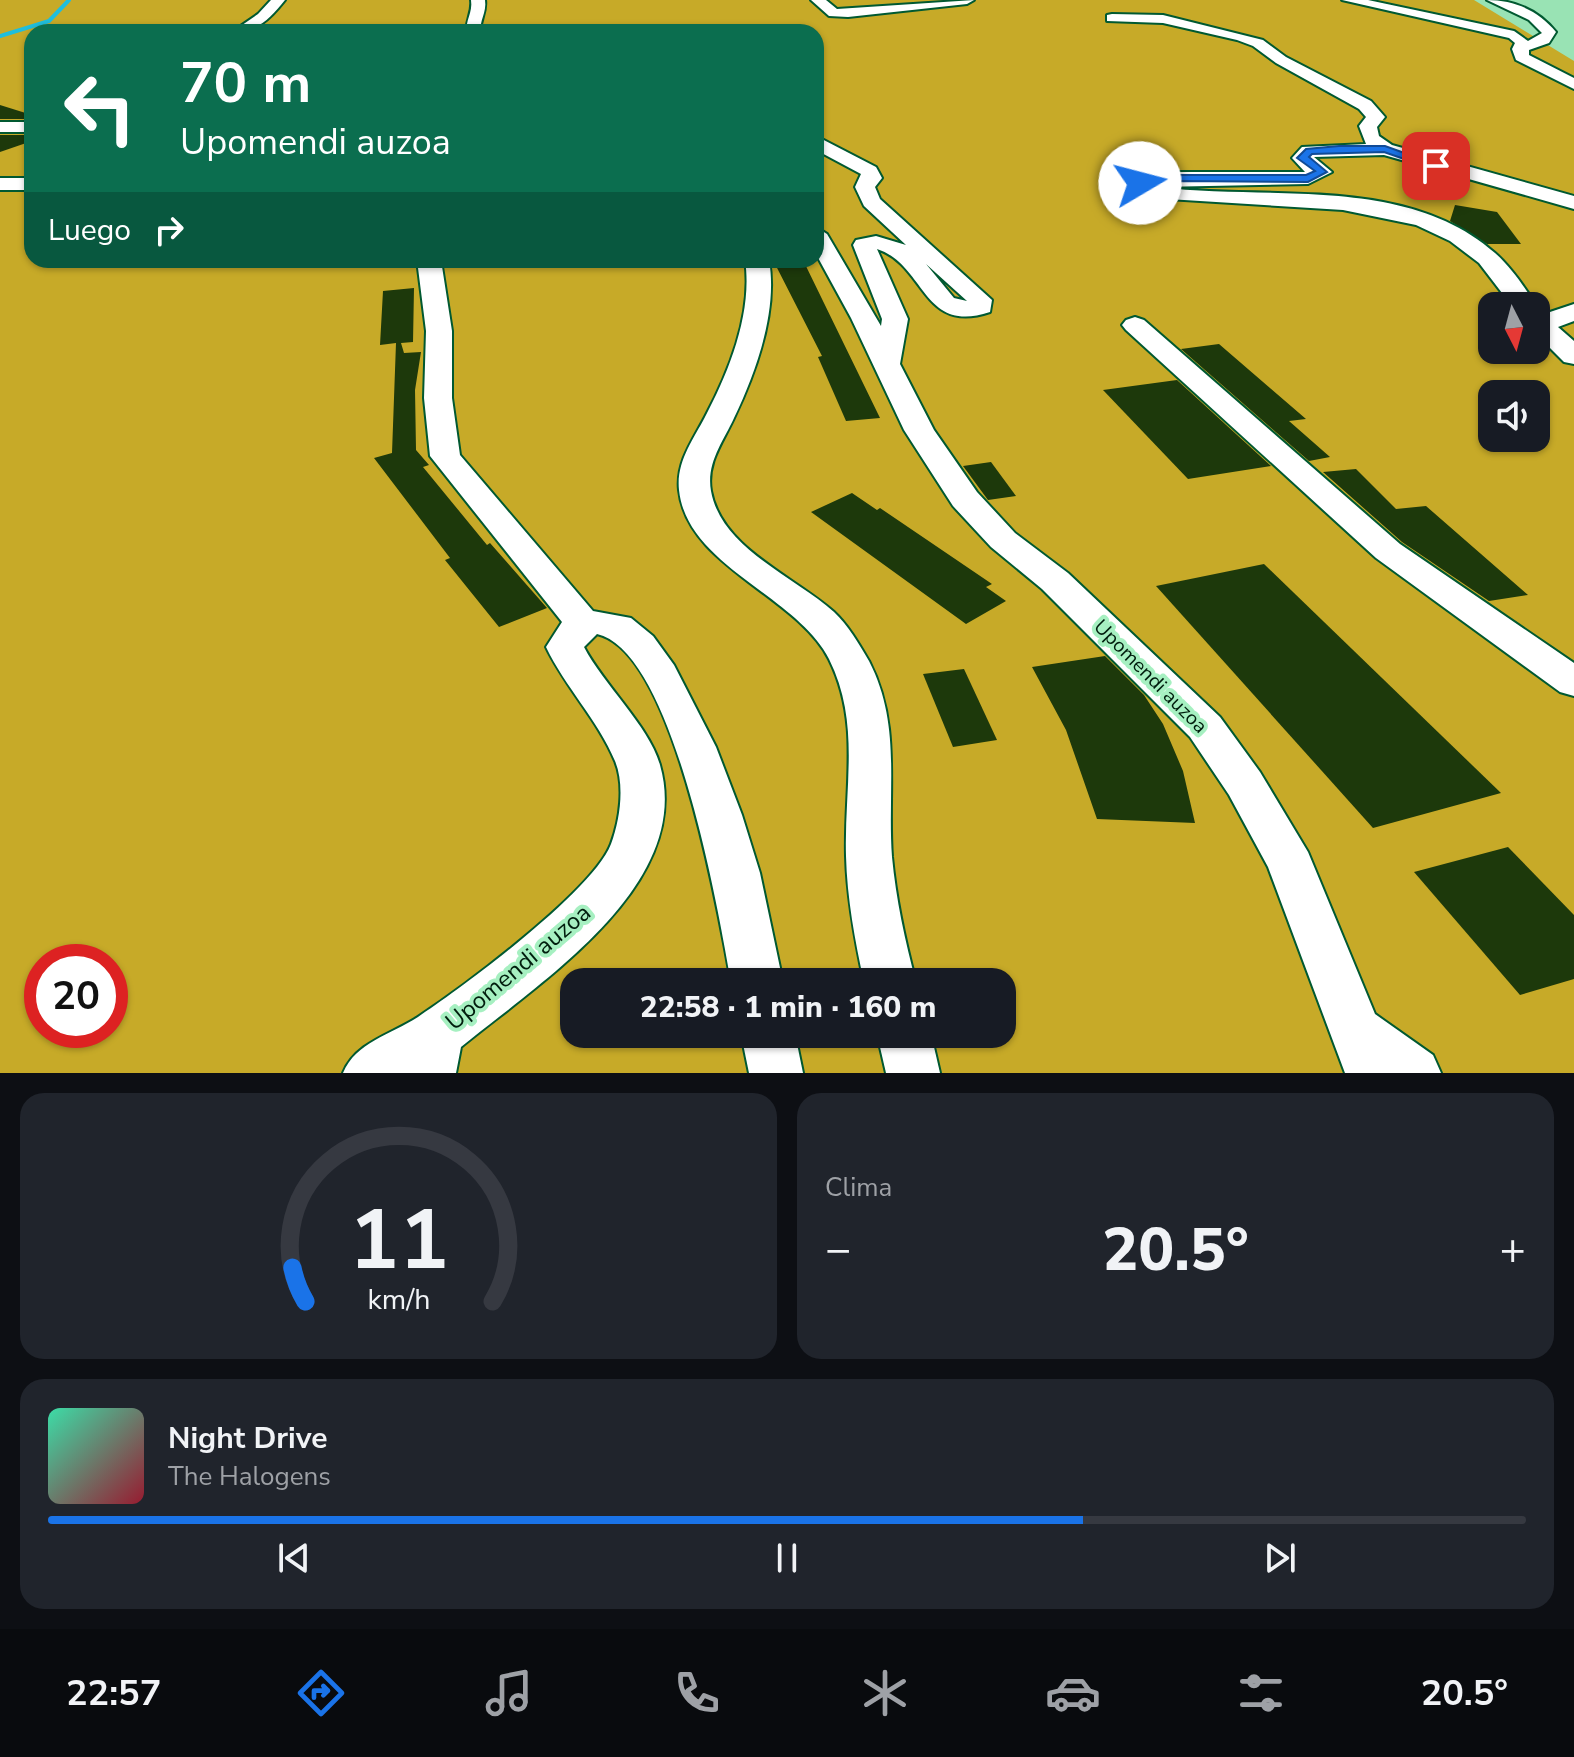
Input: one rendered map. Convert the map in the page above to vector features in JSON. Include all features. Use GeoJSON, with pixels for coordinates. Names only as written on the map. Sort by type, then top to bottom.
{"type":"FeatureCollection","features":[{"type":"Feature","properties":{"kind":"lane"},"geometry":{"type":"LineString","coordinates":[[252,24],[263,17],[278,0]]}},
{"type":"Feature","properties":{"kind":"lane"},"geometry":{"type":"LineString","coordinates":[[474,24],[480,13],[478,0]]}},
{"type":"Feature","properties":{"kind":"lane"},"geometry":{"type":"LineString","coordinates":[[818,0],[834,13],[848,13],[967,0]]}},
{"type":"Feature","properties":{"kind":"lane"},"geometry":{"type":"LineString","coordinates":[[1349,0],[1499,31],[1522,42],[1519,49],[1521,57],[1542,71],[1574,84]]}},
{"type":"Feature","properties":{"kind":"lane"},"geometry":{"type":"LineString","coordinates":[[1494,0],[1534,17],[1549,32],[1544,40],[1519,49]]}},
{"type":"Feature","properties":{"kind":"lane"},"geometry":{"type":"LineString","coordinates":[[1112,18],[1184,23],[1258,43],[1281,60],[1365,105],[1376,117],[1368,126],[1370,138],[1385,149],[1411,160],[1574,203]]}},
{"type":"Feature","properties":{"kind":"lane"},"geometry":{"type":"LineString","coordinates":[[0,127],[24,127]]}},
{"type":"Feature","properties":{"kind":"lane"},"geometry":{"type":"LineString","coordinates":[[824,146],[869,171],[872,178],[865,187],[871,202],[980,300],[981,307],[972,310],[945,304],[898,249],[884,242],[864,245],[895,319],[887,364]]}},
{"type":"Feature","properties":{"kind":"lane"},"geometry":{"type":"LineString","coordinates":[[1385,149],[1309,151],[1302,158],[1322,172],[1308,178],[1178,178],[1140,183],[1152,192],[1182,196],[1370,208],[1423,219],[1454,233],[1487,258],[1514,292]]}},
{"type":"Feature","properties":{"kind":"lane"},"geometry":{"type":"LineString","coordinates":[[0,184],[24,184]]}},
{"type":"Feature","properties":{"kind":"lane","name":"Upomendi auzoa"},"geometry":{"type":"LineString","coordinates":[[824,249],[919,430],[965,499],[1003,540],[1055,581],[1205,727],[1245,784],[1291,865],[1363,1052],[1414,1073]]}},
{"type":"Feature","properties":{"kind":"lane"},"geometry":{"type":"LineString","coordinates":[[430,268],[439,331],[438,398],[445,456],[584,625],[601,621],[621,626],[652,662],[691,734],[728,840],[754,968]]}},
{"type":"Feature","properties":{"kind":"lane"},"geometry":{"type":"LineString","coordinates":[[760,268],[749,334],[720,416],[698,454],[693,476],[697,502],[711,531],[824,623],[850,662],[871,713],[869,855],[888,968]]}},
{"type":"Feature","properties":{"kind":"lane"},"geometry":{"type":"LineString","coordinates":[[1550,315],[1574,312]]}},
{"type":"Feature","properties":{"kind":"lane"},"geometry":{"type":"LineString","coordinates":[[1135,325],[1388,551],[1574,682]]}},
{"type":"Feature","properties":{"kind":"lane"},"geometry":{"type":"LineString","coordinates":[[1550,333],[1574,356]]}},
{"type":"Feature","properties":{"kind":"lane","name":"Upomendi auzoa"},"geometry":{"type":"LineString","coordinates":[[370,1073],[433,1054],[595,904],[632,852],[643,804],[638,763],[607,710],[579,675],[565,647],[571,633],[584,625]]}},
{"type":"Feature","properties":{"kind":"lane"},"geometry":{"type":"LineString","coordinates":[[771,1048],[776,1073]]}},
{"type":"Feature","properties":{"kind":"lane"},"geometry":{"type":"LineString","coordinates":[[907,1048],[913,1073]]}},
{"type":"Feature","properties":{"kind":"shaded area"},"geometry":{"type":"Polygon","coordinates":[[[0,0],[1474,0],[1574,61],[1574,1073],[0,1073],[0,0]]]}},
{"type":"Feature","properties":{"kind":"building"},"geometry":{"type":"Polygon","coordinates":[[[0,105],[24,112],[24,119],[0,119],[0,105]]]}},
{"type":"Feature","properties":{"kind":"building"},"geometry":{"type":"Polygon","coordinates":[[[0,135],[24,135],[24,144],[0,152],[0,135]]]}},
{"type":"Feature","properties":{"kind":"building"},"geometry":{"type":"Polygon","coordinates":[[[1455,205],[1497,212],[1521,244],[1487,244],[1450,221],[1455,205]]]}},
{"type":"Feature","properties":{"kind":"building"},"geometry":{"type":"Polygon","coordinates":[[[777,268],[807,268],[880,418],[846,421],[818,357],[822,356],[777,268]]]}},
{"type":"Feature","properties":{"kind":"building"},"geometry":{"type":"Polygon","coordinates":[[[414,288],[413,342],[401,343],[404,353],[421,352],[415,390],[416,450],[429,465],[423,467],[487,545],[490,543],[547,608],[499,627],[445,560],[450,558],[374,458],[392,453],[396,343],[380,345],[383,291],[414,288]]]}},
{"type":"Feature","properties":{"kind":"building"},"geometry":{"type":"Polygon","coordinates":[[[1219,344],[1306,419],[1289,421],[1330,457],[1309,461],[1181,349],[1219,344]]]}},
{"type":"Feature","properties":{"kind":"building"},"geometry":{"type":"Polygon","coordinates":[[[1177,380],[1271,466],[1188,479],[1103,390],[1177,380]]]}},
{"type":"Feature","properties":{"kind":"building"},"geometry":{"type":"Polygon","coordinates":[[[991,462],[1016,496],[988,500],[963,466],[991,462]]]}},
{"type":"Feature","properties":{"kind":"building"},"geometry":{"type":"Polygon","coordinates":[[[1356,469],[1396,509],[1426,506],[1528,595],[1489,601],[1402,542],[1323,472],[1356,469]]]}},
{"type":"Feature","properties":{"kind":"building"},"geometry":{"type":"Polygon","coordinates":[[[852,493],[877,510],[880,508],[992,584],[986,587],[1006,601],[966,624],[811,512],[852,493]]]}},
{"type":"Feature","properties":{"kind":"building"},"geometry":{"type":"Polygon","coordinates":[[[1264,564],[1501,793],[1373,828],[1156,586],[1264,564]]]}},
{"type":"Feature","properties":{"kind":"building"},"geometry":{"type":"Polygon","coordinates":[[[1105,656],[1144,695],[1163,724],[1183,771],[1195,823],[1097,819],[1066,730],[1032,667],[1105,656]]]}},
{"type":"Feature","properties":{"kind":"building"},"geometry":{"type":"Polygon","coordinates":[[[964,669],[997,740],[953,747],[923,674],[964,669]]]}},
{"type":"Feature","properties":{"kind":"building"},"geometry":{"type":"Polygon","coordinates":[[[1508,847],[1574,915],[1574,979],[1520,995],[1414,872],[1508,847]]]}},
{"type":"Feature","properties":{"kind":"waterway"},"geometry":{"type":"LineString","coordinates":[[39,24],[49,21],[69,0]]}},
{"type":"Feature","properties":{"kind":"waterway"},"geometry":{"type":"LineString","coordinates":[[0,36],[24,29]]}},
{"type":"Feature","properties":{"kind":"route"},"geometry":{"type":"LineString","coordinates":[[1140,183],[1178,178],[1308,178],[1322,172],[1302,158],[1309,151],[1339,149],[1385,149],[1436,166]]}}]}
